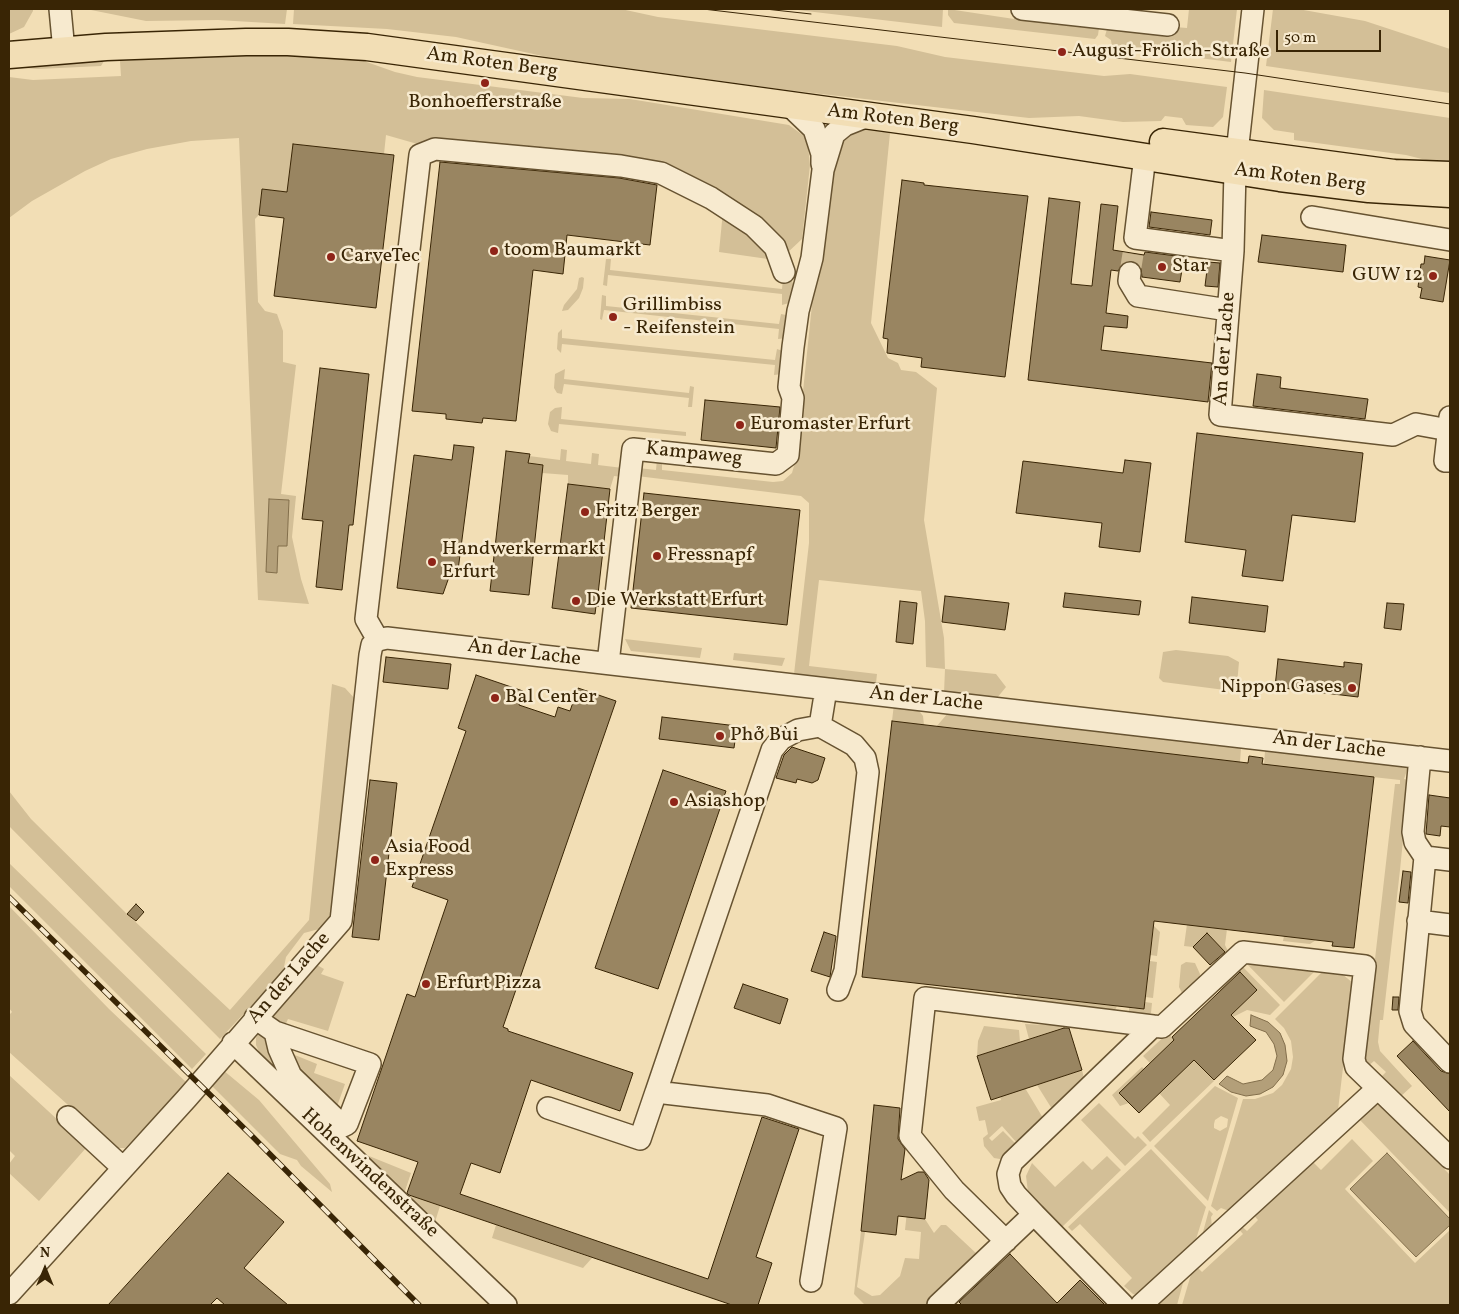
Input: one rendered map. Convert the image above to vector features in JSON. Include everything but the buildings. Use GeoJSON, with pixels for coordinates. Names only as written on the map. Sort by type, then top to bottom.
{"type":"FeatureCollection","features":[{"type":"Feature","properties":{"kind":"main road","name":"Am Roten Berg"},"geometry":{"type":"LineString","coordinates":[[9,55],[64,50],[228,43],[341,45],[516,66],[1145,156],[1394,174],[1450,175]]}},
{"type":"Feature","properties":{"kind":"main road","name":"Am Roten Berg"},"geometry":{"type":"LineString","coordinates":[[973,130],[1087,131],[1369,189],[1450,194]]}},
{"type":"Feature","properties":{"kind":"street"},"geometry":{"type":"LineString","coordinates":[[60,9],[64,50]]}},
{"type":"Feature","properties":{"kind":"street"},"geometry":{"type":"LineString","coordinates":[[1022,9],[1168,25]]}},
{"type":"Feature","properties":{"kind":"street"},"geometry":{"type":"LineString","coordinates":[[1236,162],[1253,9]]}},
{"type":"Feature","properties":{"kind":"street"},"geometry":{"type":"LineString","coordinates":[[790,106],[814,129],[822,154],[823,170]]}},
{"type":"Feature","properties":{"kind":"street"},"geometry":{"type":"LineString","coordinates":[[823,170],[834,134],[845,125],[865,117]]}},
{"type":"Feature","properties":{"kind":"street"},"geometry":{"type":"LineString","coordinates":[[378,640],[366,620],[420,155],[435,149],[621,166],[661,173],[711,198],[754,226],[775,248],[784,272]]}},
{"type":"Feature","properties":{"kind":"street"},"geometry":{"type":"LineString","coordinates":[[1145,156],[1129,281],[1138,296],[1228,310]]}},
{"type":"Feature","properties":{"kind":"street","name":"An der Lache"},"geometry":{"type":"LineString","coordinates":[[1236,162],[1233,251],[1220,414],[1392,435],[1416,424],[1450,423],[1445,461],[1450,461]]}},
{"type":"Feature","properties":{"kind":"street","name":"Kampaweg"},"geometry":{"type":"LineString","coordinates":[[608,663],[633,449],[776,464],[788,456],[793,398],[789,387],[793,347],[798,311],[812,258],[823,170]]}},
{"type":"Feature","properties":{"kind":"street"},"geometry":{"type":"LineString","coordinates":[[1312,217],[1450,240]]}},
{"type":"Feature","properties":{"kind":"street"},"geometry":{"type":"LineString","coordinates":[[1133,255],[1233,251]]}},
{"type":"Feature","properties":{"kind":"street","name":"An der Lache"},"geometry":{"type":"LineString","coordinates":[[9,1294],[122,1167],[187,1098],[341,921],[370,655],[372,645],[378,640],[387,638],[1450,760]]}},
{"type":"Feature","properties":{"kind":"street"},"geometry":{"type":"LineString","coordinates":[[820,726],[826,689]]}},
{"type":"Feature","properties":{"kind":"street"},"geometry":{"type":"LineString","coordinates":[[548,1108],[640,1139],[772,750],[781,739],[798,730],[820,726],[854,745],[865,758],[868,772],[845,970],[838,990]]}},
{"type":"Feature","properties":{"kind":"street"},"geometry":{"type":"LineString","coordinates":[[1420,757],[1413,832],[1415,842],[1425,857],[1409,1003],[1411,1018],[1414,1024],[1450,1062]]}},
{"type":"Feature","properties":{"kind":"street"},"geometry":{"type":"LineString","coordinates":[[1425,857],[1450,860]]}},
{"type":"Feature","properties":{"kind":"street"},"geometry":{"type":"LineString","coordinates":[[1418,921],[1450,925]]}},
{"type":"Feature","properties":{"kind":"street"},"geometry":{"type":"LineString","coordinates":[[1006,1242],[954,1190],[910,1136],[925,998],[1162,1027],[1243,952],[1365,966],[1354,1063],[1359,1071],[1377,1089],[1398,1105],[1450,1158]]}},
{"type":"Feature","properties":{"kind":"street"},"geometry":{"type":"LineString","coordinates":[[255,1018],[275,1032],[370,1064],[348,1124],[342,1126],[291,1076],[279,1049],[275,1032]]}},
{"type":"Feature","properties":{"kind":"street"},"geometry":{"type":"LineString","coordinates":[[1122,1305],[1016,1195],[1010,1186],[1008,1174],[1012,1162],[1152,1026]]}},
{"type":"Feature","properties":{"kind":"street","name":"Hohenwindenstraße"},"geometry":{"type":"LineString","coordinates":[[233,1043],[506,1305]]}},
{"type":"Feature","properties":{"kind":"street"},"geometry":{"type":"LineString","coordinates":[[1141,1305],[1377,1089]]}},
{"type":"Feature","properties":{"kind":"street"},"geometry":{"type":"LineString","coordinates":[[656,1092],[767,1105],[836,1128],[810,1281]]}},
{"type":"Feature","properties":{"kind":"street"},"geometry":{"type":"LineString","coordinates":[[68,1117],[122,1167]]}},
{"type":"Feature","properties":{"kind":"street"},"geometry":{"type":"LineString","coordinates":[[938,1305],[1034,1214]]}},
{"type":"Feature","properties":{"kind":"shaded area"},"geometry":{"type":"Polygon","coordinates":[[[9,9],[33,9],[33,11],[24,27],[9,34],[9,9]]]}},
{"type":"Feature","properties":{"kind":"shaded area"},"geometry":{"type":"Polygon","coordinates":[[[86,9],[287,9],[285,24],[218,20],[146,21],[86,9]]]}},
{"type":"Feature","properties":{"kind":"shaded area"},"geometry":{"type":"Polygon","coordinates":[[[294,9],[621,9],[658,17],[897,46],[945,57],[1104,76],[1130,74],[1227,87],[1223,117],[1213,127],[1186,125],[1182,118],[1165,116],[1161,121],[1123,122],[1079,116],[1029,118],[787,90],[547,57],[456,37],[387,29],[293,24],[294,9]]]}},
{"type":"Feature","properties":{"kind":"shaded area"},"geometry":{"type":"Polygon","coordinates":[[[789,9],[943,9],[942,27],[789,9]]]}},
{"type":"Feature","properties":{"kind":"shaded area"},"geometry":{"type":"Polygon","coordinates":[[[948,9],[1014,19],[1015,14],[1099,28],[1098,35],[1095,39],[954,23],[948,15],[948,9]]]}},
{"type":"Feature","properties":{"kind":"shaded area"},"geometry":{"type":"Polygon","coordinates":[[[1189,9],[1237,9],[1231,62],[1112,47],[1111,40],[1105,36],[1107,29],[1172,37],[1175,27],[1187,28],[1189,9]]]}},
{"type":"Feature","properties":{"kind":"shaded area"},"geometry":{"type":"Polygon","coordinates":[[[1273,9],[1298,9],[1365,21],[1450,49],[1450,93],[1266,66],[1273,9]]]}},
{"type":"Feature","properties":{"kind":"shaded area"},"geometry":{"type":"Polygon","coordinates":[[[250,55],[296,55],[361,60],[395,72],[417,77],[583,98],[630,99],[789,125],[804,136],[808,146],[810,165],[802,239],[786,254],[699,187],[428,147],[386,135],[384,154],[293,144],[287,192],[262,189],[259,215],[255,219],[258,302],[265,311],[277,314],[283,331],[283,362],[296,365],[281,494],[296,496],[292,537],[301,579],[309,604],[258,600],[239,138],[191,141],[147,149],[111,159],[85,171],[32,201],[9,218],[9,77],[33,80],[121,76],[120,61],[250,55]],[[269,499],[278,545],[287,546],[289,500],[269,499]]]}},
{"type":"Feature","properties":{"kind":"shaded area"},"geometry":{"type":"Polygon","coordinates":[[[104,61],[101,66],[38,69],[10,67],[104,61]]]}},
{"type":"Feature","properties":{"kind":"shaded area"},"geometry":{"type":"Polygon","coordinates":[[[1264,90],[1450,118],[1450,166],[1406,155],[1294,140],[1294,133],[1274,130],[1262,118],[1264,90]]]}},
{"type":"Feature","properties":{"kind":"shaded area"},"geometry":{"type":"Polygon","coordinates":[[[886,126],[890,133],[871,323],[888,358],[898,363],[901,370],[916,372],[937,388],[924,520],[944,638],[945,669],[926,667],[925,621],[921,591],[819,580],[809,666],[877,674],[876,683],[794,674],[809,543],[809,503],[801,496],[637,476],[638,468],[656,470],[657,459],[662,460],[662,470],[773,482],[783,481],[792,473],[796,459],[816,266],[838,141],[854,127],[886,126]]]}},
{"type":"Feature","properties":{"kind":"shaded area"},"geometry":{"type":"Polygon","coordinates":[[[723,211],[769,247],[768,259],[719,252],[723,211]]]}},
{"type":"Feature","properties":{"kind":"shaded area"},"geometry":{"type":"Polygon","coordinates":[[[606,259],[611,259],[610,270],[782,289],[783,277],[792,281],[795,288],[789,303],[782,305],[782,294],[608,275],[607,286],[603,285],[606,259]]]}},
{"type":"Feature","properties":{"kind":"shaded area"},"geometry":{"type":"Polygon","coordinates":[[[579,278],[584,278],[583,288],[579,298],[568,310],[562,311],[564,305],[577,289],[579,278]]]}},
{"type":"Feature","properties":{"kind":"shaded area"},"geometry":{"type":"Polygon","coordinates":[[[602,295],[606,296],[606,306],[779,324],[781,314],[786,315],[790,318],[787,338],[778,339],[779,329],[604,310],[602,320],[600,319],[602,295]]]}},
{"type":"Feature","properties":{"kind":"shaded area"},"geometry":{"type":"Polygon","coordinates":[[[562,329],[562,338],[775,360],[777,349],[783,351],[782,374],[774,375],[775,365],[562,344],[561,353],[557,349],[558,333],[562,329]]]}},
{"type":"Feature","properties":{"kind":"shaded area"},"geometry":{"type":"Polygon","coordinates":[[[565,369],[564,379],[689,393],[690,386],[694,387],[692,407],[688,407],[689,398],[564,384],[562,394],[557,393],[554,388],[555,374],[565,369]]]}},
{"type":"Feature","properties":{"kind":"shaded area"},"geometry":{"type":"Polygon","coordinates":[[[562,407],[561,419],[686,432],[686,436],[559,424],[558,433],[551,431],[548,424],[550,412],[555,408],[562,407]]]}},
{"type":"Feature","properties":{"kind":"shaded area"},"geometry":{"type":"Polygon","coordinates":[[[561,449],[567,450],[566,461],[591,464],[592,453],[599,454],[598,465],[623,468],[623,477],[614,476],[610,489],[568,484],[568,475],[542,473],[543,465],[528,463],[529,456],[560,460],[561,449]]]}},
{"type":"Feature","properties":{"kind":"shaded area"},"geometry":{"type":"Polygon","coordinates":[[[269,499],[289,500],[287,546],[278,546],[277,573],[266,572],[269,499]]]}},
{"type":"Feature","properties":{"kind":"shaded area"},"geometry":{"type":"Polygon","coordinates":[[[625,639],[702,648],[700,658],[631,651],[625,639]]]}},
{"type":"Feature","properties":{"kind":"shaded area"},"geometry":{"type":"Polygon","coordinates":[[[1176,650],[1228,656],[1239,662],[1237,684],[1225,690],[1163,682],[1159,678],[1163,652],[1176,650]]]}},
{"type":"Feature","properties":{"kind":"shaded area"},"geometry":{"type":"Polygon","coordinates":[[[734,653],[785,658],[782,666],[733,660],[734,653]]]}},
{"type":"Feature","properties":{"kind":"shaded area"},"geometry":{"type":"Polygon","coordinates":[[[945,669],[996,674],[1006,687],[997,698],[944,693],[945,669]]]}},
{"type":"Feature","properties":{"kind":"shaded area"},"geometry":{"type":"Polygon","coordinates":[[[332,684],[345,688],[356,700],[331,916],[323,928],[304,933],[286,957],[283,972],[220,1039],[9,826],[9,791],[31,819],[127,914],[230,1010],[309,920],[332,684]]]}},
{"type":"Feature","properties":{"kind":"shaded area"},"geometry":{"type":"Polygon","coordinates":[[[894,704],[917,708],[923,716],[924,725],[892,721],[894,704]]]}},
{"type":"Feature","properties":{"kind":"shaded area"},"geometry":{"type":"Polygon","coordinates":[[[948,713],[1241,748],[1240,762],[936,727],[948,713]]]}},
{"type":"Feature","properties":{"kind":"shaded area"},"geometry":{"type":"Polygon","coordinates":[[[1265,751],[1408,767],[1404,779],[1409,780],[1400,870],[1383,1020],[1380,1020],[1378,1042],[1380,1051],[1412,1086],[1400,1097],[1379,1079],[1386,1072],[1374,1061],[1367,1067],[1362,1058],[1369,1008],[1373,1001],[1371,994],[1395,784],[1400,784],[1400,780],[1264,765],[1265,751]]]}},
{"type":"Feature","properties":{"kind":"shaded area"},"geometry":{"type":"Polygon","coordinates":[[[9,863],[206,1054],[192,1069],[9,886],[9,863]]]}},
{"type":"Feature","properties":{"kind":"shaded area"},"geometry":{"type":"Polygon","coordinates":[[[9,906],[109,1009],[187,1083],[125,1148],[116,1148],[9,1052],[9,1015],[12,1012],[9,1008],[9,906]]]}},
{"type":"Feature","properties":{"kind":"shaded area"},"geometry":{"type":"Polygon","coordinates":[[[1187,924],[1227,929],[1225,945],[1228,951],[1226,953],[1207,933],[1193,947],[1184,946],[1187,924]]]}},
{"type":"Feature","properties":{"kind":"shaded area"},"geometry":{"type":"Polygon","coordinates":[[[1154,926],[1160,932],[1157,956],[1150,955],[1154,926]]]}},
{"type":"Feature","properties":{"kind":"shaded area"},"geometry":{"type":"Polygon","coordinates":[[[1284,936],[1316,940],[1310,944],[1283,941],[1284,936]]]}},
{"type":"Feature","properties":{"kind":"shaded area"},"geometry":{"type":"Polygon","coordinates":[[[1150,961],[1157,962],[1153,998],[1145,997],[1150,961]]]}},
{"type":"Feature","properties":{"kind":"shaded area"},"geometry":{"type":"Polygon","coordinates":[[[1186,962],[1195,963],[1200,974],[1199,983],[1183,995],[1179,987],[1181,965],[1186,962]]]}},
{"type":"Feature","properties":{"kind":"shaded area"},"geometry":{"type":"Polygon","coordinates":[[[1246,963],[1312,971],[1315,971],[1284,1002],[1246,963]]]}},
{"type":"Feature","properties":{"kind":"shaded area"},"geometry":{"type":"Polygon","coordinates":[[[317,965],[324,969],[321,974],[344,982],[328,1031],[288,1019],[284,1028],[270,1020],[317,965]]]}},
{"type":"Feature","properties":{"kind":"shaded area"},"geometry":{"type":"Polygon","coordinates":[[[1242,966],[1280,1005],[1270,1015],[1247,1010],[1233,1017],[1231,1015],[1256,991],[1221,991],[1218,988],[1242,966]]]}},
{"type":"Feature","properties":{"kind":"shaded area"},"geometry":{"type":"Polygon","coordinates":[[[1322,972],[1342,974],[1353,983],[1338,1110],[1229,1211],[1221,1208],[1217,1211],[1211,1206],[1243,1099],[1255,1099],[1273,1093],[1282,1085],[1291,1069],[1293,1057],[1291,1041],[1284,1028],[1275,1019],[1322,972]]]}},
{"type":"Feature","properties":{"kind":"shaded area"},"geometry":{"type":"Polygon","coordinates":[[[1016,995],[1117,1006],[1114,1012],[1019,1000],[1016,995]]]}},
{"type":"Feature","properties":{"kind":"shaded area"},"geometry":{"type":"Polygon","coordinates":[[[1145,1002],[1152,1003],[1151,1013],[1147,1016],[1129,1014],[1129,1008],[1144,1009],[1145,1002]]]}},
{"type":"Feature","properties":{"kind":"shaded area"},"geometry":{"type":"Polygon","coordinates":[[[1251,1015],[1268,1022],[1280,1033],[1285,1045],[1287,1061],[1283,1075],[1273,1087],[1260,1094],[1246,1096],[1231,1092],[1219,1084],[1227,1076],[1243,1084],[1262,1080],[1273,1070],[1277,1056],[1274,1044],[1266,1032],[1250,1026],[1251,1015]]]}},
{"type":"Feature","properties":{"kind":"shaded area"},"geometry":{"type":"Polygon","coordinates":[[[1047,1020],[1067,1022],[1068,1026],[1029,1039],[1025,1024],[1046,1025],[1047,1020]]]}},
{"type":"Feature","properties":{"kind":"shaded area"},"geometry":{"type":"Polygon","coordinates":[[[984,1026],[1019,1030],[1020,1042],[977,1056],[978,1041],[984,1026]]]}},
{"type":"Feature","properties":{"kind":"shaded area"},"geometry":{"type":"Polygon","coordinates":[[[259,1032],[263,1032],[286,1078],[260,1054],[256,1045],[256,1038],[259,1032]]]}},
{"type":"Feature","properties":{"kind":"shaded area"},"geometry":{"type":"Polygon","coordinates":[[[1168,1033],[1174,1040],[1150,1063],[1143,1056],[1168,1033]]]}},
{"type":"Feature","properties":{"kind":"shaded area"},"geometry":{"type":"Polygon","coordinates":[[[285,1051],[317,1064],[314,1073],[345,1084],[335,1112],[296,1074],[285,1051]]]}},
{"type":"Feature","properties":{"kind":"shaded area"},"geometry":{"type":"Polygon","coordinates":[[[1194,1060],[1214,1081],[1150,1142],[1142,1133],[1170,1105],[1159,1093],[1194,1060]]]}},
{"type":"Feature","properties":{"kind":"shaded area"},"geometry":{"type":"Polygon","coordinates":[[[1142,1067],[1144,1069],[1119,1093],[1129,1103],[1120,1106],[1112,1095],[1142,1067]]]}},
{"type":"Feature","properties":{"kind":"shaded area"},"geometry":{"type":"Polygon","coordinates":[[[223,1070],[259,1100],[330,1184],[332,1192],[301,1166],[297,1160],[280,1154],[210,1084],[223,1070]]]}},
{"type":"Feature","properties":{"kind":"shaded area"},"geometry":{"type":"Polygon","coordinates":[[[1082,1070],[1084,1078],[1052,1109],[1037,1085],[1082,1070]]]}},
{"type":"Feature","properties":{"kind":"shaded area"},"geometry":{"type":"Polygon","coordinates":[[[9,1075],[86,1148],[39,1201],[9,1173],[9,1164],[15,1156],[9,1150],[9,1075]]]}},
{"type":"Feature","properties":{"kind":"shaded area"},"geometry":{"type":"Polygon","coordinates":[[[1215,1086],[1238,1098],[1208,1201],[1154,1146],[1215,1086]],[[1221,1116],[1215,1120],[1214,1128],[1220,1131],[1227,1127],[1228,1119],[1221,1116]]]}},
{"type":"Feature","properties":{"kind":"shaded area"},"geometry":{"type":"Polygon","coordinates":[[[1025,1088],[1043,1118],[1017,1143],[1002,1126],[989,1138],[992,1141],[1003,1131],[1016,1144],[1000,1159],[994,1158],[984,1146],[983,1138],[988,1134],[985,1120],[979,1121],[976,1107],[1001,1100],[1000,1096],[1025,1088]]]}},
{"type":"Feature","properties":{"kind":"shaded area"},"geometry":{"type":"Polygon","coordinates":[[[1099,1103],[1135,1139],[1138,1136],[1147,1145],[1125,1166],[1081,1120],[1099,1103]]]}},
{"type":"Feature","properties":{"kind":"shaded area"},"geometry":{"type":"Polygon","coordinates":[[[1376,1105],[1384,1106],[1450,1175],[1450,1213],[1359,1119],[1376,1105]]]}},
{"type":"Feature","properties":{"kind":"shaded area"},"geometry":{"type":"Polygon","coordinates":[[[1352,1139],[1373,1161],[1345,1189],[1415,1263],[1450,1230],[1450,1305],[1182,1305],[1194,1264],[1202,1272],[1243,1234],[1236,1226],[1239,1224],[1247,1231],[1258,1220],[1251,1212],[1269,1203],[1312,1161],[1321,1170],[1352,1139]]]}},
{"type":"Feature","properties":{"kind":"shaded area"},"geometry":{"type":"Polygon","coordinates":[[[1151,1149],[1206,1207],[1193,1249],[1137,1295],[1124,1286],[1132,1278],[1080,1224],[1072,1231],[1068,1227],[1151,1149]]]}},
{"type":"Feature","properties":{"kind":"shaded area"},"geometry":{"type":"Polygon","coordinates":[[[1387,1153],[1450,1219],[1450,1225],[1416,1257],[1350,1189],[1387,1153]]]}},
{"type":"Feature","properties":{"kind":"shaded area"},"geometry":{"type":"Polygon","coordinates":[[[364,1154],[411,1173],[404,1194],[364,1154]]]}},
{"type":"Feature","properties":{"kind":"shaded area"},"geometry":{"type":"Polygon","coordinates":[[[1107,1156],[1121,1170],[1062,1227],[1028,1192],[1026,1176],[1032,1163],[1055,1187],[1083,1161],[1092,1170],[1107,1156]]]}},
{"type":"Feature","properties":{"kind":"shaded area"},"geometry":{"type":"Polygon","coordinates":[[[909,1193],[912,1193],[910,1217],[925,1219],[934,1233],[941,1225],[946,1225],[978,1255],[926,1305],[865,1305],[854,1294],[861,1231],[865,1232],[857,1287],[872,1296],[880,1295],[900,1276],[905,1258],[919,1259],[921,1232],[905,1230],[909,1193]]]}},
{"type":"Feature","properties":{"kind":"shaded area"},"geometry":{"type":"Polygon","coordinates":[[[413,1196],[440,1206],[435,1222],[411,1201],[413,1196]]]}},
{"type":"Feature","properties":{"kind":"shaded area"},"geometry":{"type":"Polygon","coordinates":[[[1209,1210],[1213,1214],[1211,1217],[1212,1227],[1200,1243],[1209,1210]]]}},
{"type":"Feature","properties":{"kind":"shaded area"},"geometry":{"type":"Polygon","coordinates":[[[496,1225],[592,1258],[583,1268],[492,1238],[496,1225]]]}},
{"type":"Feature","properties":{"kind":"shaded area"},"geometry":{"type":"Polygon","coordinates":[[[1186,1272],[1177,1305],[1153,1305],[1186,1272]]]}},
{"type":"Feature","properties":{"kind":"tunnel"},"geometry":{"type":"LineString","coordinates":[[1130,273],[1133,254]]}},
{"type":"Feature","properties":{"kind":"tram line"},"geometry":{"type":"LineString","coordinates":[[703,9],[1245,73],[1450,104]]}},
{"type":"Feature","properties":{"kind":"tram line"},"geometry":{"type":"LineString","coordinates":[[765,9],[811,14]]}},
{"type":"Feature","properties":{"kind":"railway"},"geometry":{"type":"LineString","coordinates":[[9,897],[251,1135],[419,1305]]}},
{"type":"Feature","properties":{"kind":"place","name":"August-Frölich-Straße"},"geometry":{"type":"Point","coordinates":[1062,52]}},
{"type":"Feature","properties":{"kind":"place","name":"Bonhoefferstraße"},"geometry":{"type":"Point","coordinates":[485,83]}},
{"type":"Feature","properties":{"kind":"place","name":"toom Baumarkt"},"geometry":{"type":"Point","coordinates":[494,251]}},
{"type":"Feature","properties":{"kind":"place","name":"CarveTec"},"geometry":{"type":"Point","coordinates":[331,257]}},
{"type":"Feature","properties":{"kind":"place","name":"Star"},"geometry":{"type":"Point","coordinates":[1162,267]}},
{"type":"Feature","properties":{"kind":"place","name":"GUW 12"},"geometry":{"type":"Point","coordinates":[1433,276]}},
{"type":"Feature","properties":{"kind":"place","name":"Grillimbiss - Reifenstein"},"geometry":{"type":"Point","coordinates":[613,317]}},
{"type":"Feature","properties":{"kind":"place","name":"Euromaster Erfurt"},"geometry":{"type":"Point","coordinates":[740,425]}},
{"type":"Feature","properties":{"kind":"place","name":"Fritz Berger"},"geometry":{"type":"Point","coordinates":[585,512]}},
{"type":"Feature","properties":{"kind":"place","name":"Fressnapf"},"geometry":{"type":"Point","coordinates":[657,556]}},
{"type":"Feature","properties":{"kind":"place","name":"Handwerkermarkt Erfurt"},"geometry":{"type":"Point","coordinates":[432,562]}},
{"type":"Feature","properties":{"kind":"place","name":"Die Werkstatt Erfurt"},"geometry":{"type":"Point","coordinates":[576,601]}},
{"type":"Feature","properties":{"kind":"place","name":"Nippon Gases"},"geometry":{"type":"Point","coordinates":[1352,688]}},
{"type":"Feature","properties":{"kind":"place","name":"Bal Center"},"geometry":{"type":"Point","coordinates":[495,698]}},
{"type":"Feature","properties":{"kind":"place","name":"Phở Bùi"},"geometry":{"type":"Point","coordinates":[720,736]}},
{"type":"Feature","properties":{"kind":"place","name":"Asiashop"},"geometry":{"type":"Point","coordinates":[674,802]}},
{"type":"Feature","properties":{"kind":"place","name":"Asia Food Express"},"geometry":{"type":"Point","coordinates":[375,860]}},
{"type":"Feature","properties":{"kind":"place","name":"Erfurt Pizza"},"geometry":{"type":"Point","coordinates":[426,984]}}]}
